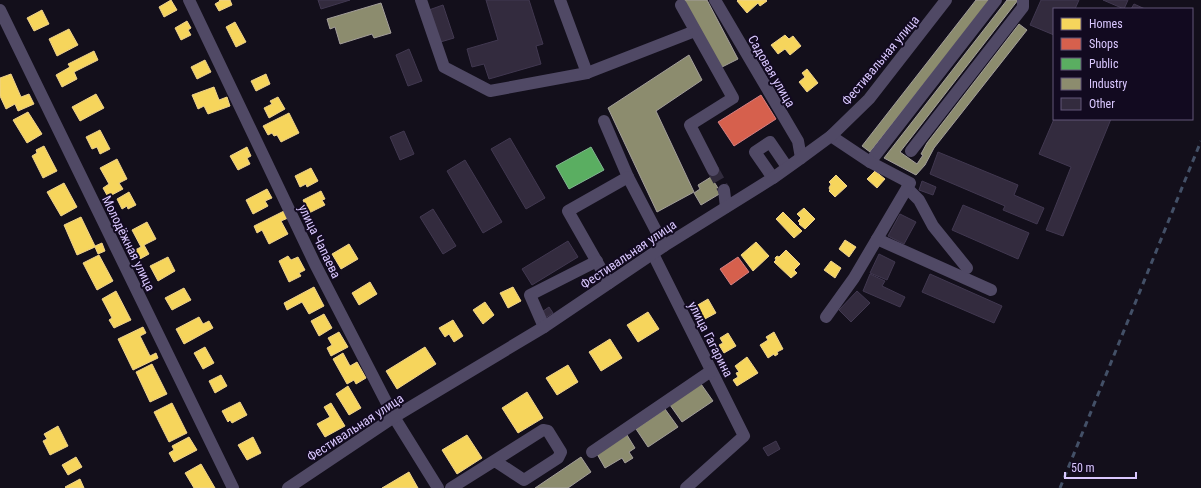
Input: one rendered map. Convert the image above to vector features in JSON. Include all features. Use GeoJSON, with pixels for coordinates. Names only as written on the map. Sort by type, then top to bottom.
{"type":"FeatureCollection","features":[{"type":"Feature","properties":{"kind":"street","name":"улица Чапаева"},"geometry":{"type":"LineString","coordinates":[[189,0],[314,264],[394,417],[438,488]]}},
{"type":"Feature","properties":{"kind":"street"},"geometry":{"type":"LineString","coordinates":[[421,0],[444,67],[490,91],[587,73],[695,31]]}},
{"type":"Feature","properties":{"kind":"street"},"geometry":{"type":"LineString","coordinates":[[560,0],[587,73]]}},
{"type":"Feature","properties":{"kind":"street","name":"Садовая улица"},"geometry":{"type":"LineString","coordinates":[[715,0],[798,141],[801,158]]}},
{"type":"Feature","properties":{"kind":"street","name":"Фестивальная улица"},"geometry":{"type":"LineString","coordinates":[[288,488],[394,417],[544,327],[664,246],[773,178],[831,136],[869,99],[946,0]]}},
{"type":"Feature","properties":{"kind":"street"},"geometry":{"type":"LineString","coordinates":[[870,162],[996,0]]}},
{"type":"Feature","properties":{"kind":"street"},"geometry":{"type":"LineString","coordinates":[[911,151],[1023,7],[1023,0]]}},
{"type":"Feature","properties":{"kind":"street"},"geometry":{"type":"LineString","coordinates":[[681,6],[733,98],[690,125],[713,170]]}},
{"type":"Feature","properties":{"kind":"street","name":"Молодёжная улица"},"geometry":{"type":"LineString","coordinates":[[0,10],[233,488]]}},
{"type":"Feature","properties":{"kind":"street"},"geometry":{"type":"LineString","coordinates":[[604,121],[628,177],[664,246]]}},
{"type":"Feature","properties":{"kind":"street"},"geometry":{"type":"LineString","coordinates":[[826,317],[854,278],[910,183],[870,162],[831,136]]}},
{"type":"Feature","properties":{"kind":"street"},"geometry":{"type":"LineString","coordinates":[[773,178],[755,152],[770,142],[787,167]]}},
{"type":"Feature","properties":{"kind":"street"},"geometry":{"type":"LineString","coordinates":[[609,283],[568,211],[628,177]]}},
{"type":"Feature","properties":{"kind":"street"},"geometry":{"type":"LineString","coordinates":[[908,188],[919,200],[933,226],[967,268]]}},
{"type":"Feature","properties":{"kind":"street"},"geometry":{"type":"LineString","coordinates":[[724,190],[726,207]]}},
{"type":"Feature","properties":{"kind":"street"},"geometry":{"type":"LineString","coordinates":[[877,239],[991,290]]}},
{"type":"Feature","properties":{"kind":"street","name":"улица Гагарина"},"geometry":{"type":"LineString","coordinates":[[653,254],[744,436],[686,488]]}},
{"type":"Feature","properties":{"kind":"street"},"geometry":{"type":"LineString","coordinates":[[544,327],[530,295],[597,261]]}},
{"type":"Feature","properties":{"kind":"street"},"geometry":{"type":"LineString","coordinates":[[592,452],[711,370]]}},
{"type":"Feature","properties":{"kind":"street"},"geometry":{"type":"LineString","coordinates":[[451,488],[543,430],[548,431],[561,452],[558,458],[524,480],[495,461]]}},
{"type":"Feature","properties":{"kind":"building: Homes"},"geometry":{"type":"Polygon","coordinates":[[[171,0],[177,10],[164,17],[159,7],[171,0]]]}},
{"type":"Feature","properties":{"kind":"building: Homes"},"geometry":{"type":"Polygon","coordinates":[[[219,0],[230,0],[232,5],[219,11],[215,4],[220,1],[219,0]]]}},
{"type":"Feature","properties":{"kind":"building: Homes"},"geometry":{"type":"Polygon","coordinates":[[[737,1],[767,1],[760,6],[758,3],[747,13],[737,1]]]}},
{"type":"Feature","properties":{"kind":"building: Homes"},"geometry":{"type":"Polygon","coordinates":[[[42,10],[49,24],[34,31],[27,18],[42,10]]]}},
{"type":"Feature","properties":{"kind":"building: Homes"},"geometry":{"type":"Polygon","coordinates":[[[187,21],[191,28],[188,30],[191,35],[181,40],[175,28],[187,21]]]}},
{"type":"Feature","properties":{"kind":"building: Homes"},"geometry":{"type":"Polygon","coordinates":[[[235,22],[246,42],[236,47],[226,27],[235,22]]]}},
{"type":"Feature","properties":{"kind":"building: Homes"},"geometry":{"type":"Polygon","coordinates":[[[69,29],[78,45],[57,56],[49,39],[69,29]]]}},
{"type":"Feature","properties":{"kind":"building: Homes"},"geometry":{"type":"Polygon","coordinates":[[[785,35],[789,39],[793,36],[801,46],[790,55],[785,49],[778,54],[771,45],[785,35]]]}},
{"type":"Feature","properties":{"kind":"building: Homes"},"geometry":{"type":"Polygon","coordinates":[[[94,51],[98,60],[74,72],[77,79],[62,87],[56,75],[70,67],[68,64],[94,51]]]}},
{"type":"Feature","properties":{"kind":"building: Homes"},"geometry":{"type":"Polygon","coordinates":[[[205,60],[211,72],[197,79],[191,67],[205,60]]]}},
{"type":"Feature","properties":{"kind":"building: Homes"},"geometry":{"type":"Polygon","coordinates":[[[807,69],[818,83],[807,92],[799,82],[805,77],[802,73],[807,69]]]}},
{"type":"Feature","properties":{"kind":"building: Homes"},"geometry":{"type":"Polygon","coordinates":[[[11,74],[21,97],[29,94],[34,104],[18,111],[15,104],[6,109],[0,96],[0,78],[11,74]]]}},
{"type":"Feature","properties":{"kind":"building: Homes"},"geometry":{"type":"Polygon","coordinates":[[[266,74],[270,84],[256,91],[251,81],[266,74]]]}},
{"type":"Feature","properties":{"kind":"building: Homes"},"geometry":{"type":"Polygon","coordinates":[[[214,87],[219,100],[227,97],[230,106],[208,114],[204,106],[198,109],[192,95],[214,87]]]}},
{"type":"Feature","properties":{"kind":"building: Homes"},"geometry":{"type":"Polygon","coordinates":[[[96,94],[104,108],[80,121],[72,107],[96,94]]]}},
{"type":"Feature","properties":{"kind":"building: Homes"},"geometry":{"type":"Polygon","coordinates":[[[278,97],[285,109],[269,118],[264,108],[272,104],[270,101],[278,97]]]}},
{"type":"Feature","properties":{"kind":"building: Homes"},"geometry":{"type":"Polygon","coordinates":[[[28,112],[42,134],[27,143],[13,120],[28,112]]]}},
{"type":"Feature","properties":{"kind":"building: Homes"},"geometry":{"type":"Polygon","coordinates":[[[289,113],[299,133],[281,142],[277,135],[274,136],[272,133],[268,135],[263,126],[289,113]]]}},
{"type":"Feature","properties":{"kind":"building: Homes"},"geometry":{"type":"Polygon","coordinates":[[[100,130],[110,149],[100,154],[97,147],[92,149],[86,137],[100,130]]]}},
{"type":"Feature","properties":{"kind":"building: Homes"},"geometry":{"type":"Polygon","coordinates":[[[44,146],[57,171],[43,178],[32,156],[37,153],[36,150],[44,146]]]}},
{"type":"Feature","properties":{"kind":"building: Homes"},"geometry":{"type":"Polygon","coordinates":[[[247,147],[251,156],[247,158],[250,164],[238,170],[230,156],[247,147]]]}},
{"type":"Feature","properties":{"kind":"building: Homes"},"geometry":{"type":"Polygon","coordinates":[[[117,159],[127,179],[119,183],[123,189],[108,197],[103,188],[109,184],[100,168],[117,159]]]}},
{"type":"Feature","properties":{"kind":"building: Homes"},"geometry":{"type":"Polygon","coordinates":[[[311,168],[318,181],[307,187],[306,184],[300,187],[295,176],[311,168]]]}},
{"type":"Feature","properties":{"kind":"building: Homes"},"geometry":{"type":"Polygon","coordinates":[[[875,171],[885,179],[877,188],[867,179],[875,171]]]}},
{"type":"Feature","properties":{"kind":"building: Homes"},"geometry":{"type":"Polygon","coordinates":[[[836,175],[847,186],[835,197],[829,191],[831,184],[829,182],[836,175]]]}},
{"type":"Feature","properties":{"kind":"building: Homes"},"geometry":{"type":"Polygon","coordinates":[[[64,183],[77,207],[61,216],[47,192],[64,183]]]}},
{"type":"Feature","properties":{"kind":"building: Homes"},"geometry":{"type":"Polygon","coordinates":[[[267,189],[272,198],[265,201],[268,206],[253,214],[246,200],[267,189]]]}},
{"type":"Feature","properties":{"kind":"building: Homes"},"geometry":{"type":"Polygon","coordinates":[[[321,191],[325,199],[322,200],[325,205],[309,213],[303,200],[321,191]]]}},
{"type":"Feature","properties":{"kind":"building: Homes"},"geometry":{"type":"Polygon","coordinates":[[[129,192],[136,205],[128,209],[127,206],[122,209],[117,199],[129,192]]]}},
{"type":"Feature","properties":{"kind":"building: Homes"},"geometry":{"type":"Polygon","coordinates":[[[804,208],[815,219],[805,229],[799,224],[800,223],[798,221],[801,218],[797,214],[804,208]]]}},
{"type":"Feature","properties":{"kind":"building: Homes"},"geometry":{"type":"Polygon","coordinates":[[[284,211],[288,218],[281,221],[288,234],[269,244],[262,230],[257,233],[254,226],[284,211]]]}},
{"type":"Feature","properties":{"kind":"building: Homes"},"geometry":{"type":"Polygon","coordinates":[[[783,212],[802,231],[794,238],[776,219],[783,212]]]}},
{"type":"Feature","properties":{"kind":"building: Homes"},"geometry":{"type":"Polygon","coordinates":[[[81,217],[95,246],[102,243],[105,251],[98,254],[95,247],[77,255],[64,225],[81,217]]]}},
{"type":"Feature","properties":{"kind":"building: Homes"},"geometry":{"type":"Polygon","coordinates":[[[147,222],[156,239],[144,245],[149,254],[140,259],[135,250],[141,247],[132,230],[147,222]]]}},
{"type":"Feature","properties":{"kind":"building: Homes"},"geometry":{"type":"Polygon","coordinates":[[[845,240],[856,247],[849,257],[839,249],[845,240]]]}},
{"type":"Feature","properties":{"kind":"building: Homes"},"geometry":{"type":"Polygon","coordinates":[[[756,242],[769,256],[753,271],[741,255],[756,242]]]}},
{"type":"Feature","properties":{"kind":"building: Homes"},"geometry":{"type":"Polygon","coordinates":[[[349,244],[358,259],[341,269],[332,254],[349,244]]]}},
{"type":"Feature","properties":{"kind":"building: Homes"},"geometry":{"type":"Polygon","coordinates":[[[786,250],[800,264],[794,270],[797,273],[791,278],[774,262],[777,256],[779,257],[786,250]]]}},
{"type":"Feature","properties":{"kind":"building: Homes"},"geometry":{"type":"Polygon","coordinates":[[[99,255],[113,281],[97,290],[83,263],[99,255]]]}},
{"type":"Feature","properties":{"kind":"building: Homes"},"geometry":{"type":"Polygon","coordinates":[[[288,256],[291,260],[298,257],[305,270],[299,273],[301,276],[289,282],[279,261],[288,256]]]}},
{"type":"Feature","properties":{"kind":"building: Homes"},"geometry":{"type":"Polygon","coordinates":[[[168,257],[175,271],[158,281],[150,266],[168,257]]]}},
{"type":"Feature","properties":{"kind":"building: Homes"},"geometry":{"type":"Polygon","coordinates":[[[831,261],[841,268],[835,278],[824,270],[831,261]]]}},
{"type":"Feature","properties":{"kind":"building: Homes"},"geometry":{"type":"Polygon","coordinates":[[[370,282],[377,294],[359,305],[352,293],[370,282]]]}},
{"type":"Feature","properties":{"kind":"building: Homes"},"geometry":{"type":"Polygon","coordinates":[[[314,287],[324,306],[309,314],[302,302],[287,310],[284,303],[314,287]]]}},
{"type":"Feature","properties":{"kind":"building: Homes"},"geometry":{"type":"Polygon","coordinates":[[[513,287],[521,301],[508,308],[500,293],[513,287]]]}},
{"type":"Feature","properties":{"kind":"building: Homes"},"geometry":{"type":"Polygon","coordinates":[[[184,288],[191,300],[172,310],[165,298],[184,288]]]}},
{"type":"Feature","properties":{"kind":"building: Homes"},"geometry":{"type":"Polygon","coordinates":[[[116,291],[131,320],[114,328],[109,320],[112,318],[102,299],[116,291]]]}},
{"type":"Feature","properties":{"kind":"building: Homes"},"geometry":{"type":"Polygon","coordinates":[[[708,299],[716,313],[703,320],[696,306],[708,299]]]}},
{"type":"Feature","properties":{"kind":"building: Homes"},"geometry":{"type":"Polygon","coordinates":[[[485,302],[494,315],[483,324],[473,310],[485,302]]]}},
{"type":"Feature","properties":{"kind":"building: Homes"},"geometry":{"type":"Polygon","coordinates":[[[648,312],[659,329],[638,342],[627,325],[648,312]]]}},
{"type":"Feature","properties":{"kind":"building: Homes"},"geometry":{"type":"Polygon","coordinates":[[[324,314],[332,328],[319,336],[311,321],[324,314]]]}},
{"type":"Feature","properties":{"kind":"building: Homes"},"geometry":{"type":"Polygon","coordinates":[[[199,317],[203,324],[209,321],[213,328],[184,344],[176,329],[199,317]]]}},
{"type":"Feature","properties":{"kind":"building: Homes"},"geometry":{"type":"Polygon","coordinates":[[[453,320],[463,336],[454,342],[449,334],[445,337],[439,328],[453,320]]]}},
{"type":"Feature","properties":{"kind":"building: Homes"},"geometry":{"type":"Polygon","coordinates":[[[143,327],[146,333],[140,336],[150,356],[156,353],[158,358],[133,370],[118,339],[143,327]]]}},
{"type":"Feature","properties":{"kind":"building: Homes"},"geometry":{"type":"Polygon","coordinates":[[[339,332],[348,347],[331,356],[327,348],[332,345],[328,338],[339,332]]]}},
{"type":"Feature","properties":{"kind":"building: Homes"},"geometry":{"type":"Polygon","coordinates":[[[774,332],[783,349],[777,352],[778,354],[775,356],[774,354],[768,358],[760,345],[768,340],[766,337],[774,332]]]}},
{"type":"Feature","properties":{"kind":"building: Homes"},"geometry":{"type":"Polygon","coordinates":[[[728,333],[736,346],[724,353],[719,345],[723,343],[720,338],[728,333]]]}},
{"type":"Feature","properties":{"kind":"building: Homes"},"geometry":{"type":"Polygon","coordinates":[[[610,339],[622,358],[601,371],[589,352],[610,339]]]}},
{"type":"Feature","properties":{"kind":"building: Homes"},"geometry":{"type":"Polygon","coordinates":[[[205,347],[214,363],[203,369],[194,353],[205,347]]]}},
{"type":"Feature","properties":{"kind":"building: Homes"},"geometry":{"type":"Polygon","coordinates":[[[425,347],[436,364],[397,389],[386,371],[425,347]]]}},
{"type":"Feature","properties":{"kind":"building: Homes"},"geometry":{"type":"Polygon","coordinates":[[[343,353],[350,366],[357,362],[366,378],[356,384],[354,380],[347,384],[333,359],[343,353]]]}},
{"type":"Feature","properties":{"kind":"building: Homes"},"geometry":{"type":"Polygon","coordinates":[[[747,357],[758,373],[737,386],[733,380],[738,377],[736,373],[739,372],[735,366],[747,357]]]}},
{"type":"Feature","properties":{"kind":"building: Homes"},"geometry":{"type":"Polygon","coordinates":[[[152,364],[167,394],[150,402],[136,372],[152,364]]]}},
{"type":"Feature","properties":{"kind":"building: Homes"},"geometry":{"type":"Polygon","coordinates":[[[568,365],[578,382],[557,395],[546,378],[568,365]]]}},
{"type":"Feature","properties":{"kind":"building: Homes"},"geometry":{"type":"Polygon","coordinates":[[[221,375],[227,386],[215,393],[209,381],[221,375]]]}},
{"type":"Feature","properties":{"kind":"building: Homes"},"geometry":{"type":"Polygon","coordinates":[[[348,386],[361,408],[349,415],[336,394],[348,386]]]}},
{"type":"Feature","properties":{"kind":"building: Homes"},"geometry":{"type":"Polygon","coordinates":[[[527,392],[543,418],[518,433],[502,408],[527,392]]]}},
{"type":"Feature","properties":{"kind":"building: Homes"},"geometry":{"type":"Polygon","coordinates":[[[240,402],[247,415],[232,423],[230,420],[228,422],[222,411],[240,402]]]}},
{"type":"Feature","properties":{"kind":"building: Homes"},"geometry":{"type":"Polygon","coordinates":[[[172,403],[187,433],[169,442],[154,412],[172,403]]]}},
{"type":"Feature","properties":{"kind":"building: Homes"},"geometry":{"type":"Polygon","coordinates":[[[331,403],[345,426],[325,437],[317,424],[330,417],[324,407],[331,403]]]}},
{"type":"Feature","properties":{"kind":"building: Homes"},"geometry":{"type":"Polygon","coordinates":[[[58,426],[68,446],[50,455],[43,441],[47,439],[44,434],[58,426]]]}},
{"type":"Feature","properties":{"kind":"building: Homes"},"geometry":{"type":"Polygon","coordinates":[[[467,435],[482,458],[457,474],[442,450],[467,435]]]}},
{"type":"Feature","properties":{"kind":"building: Homes"},"geometry":{"type":"Polygon","coordinates":[[[189,437],[197,450],[174,462],[169,453],[174,450],[172,446],[189,437]]]}},
{"type":"Feature","properties":{"kind":"building: Homes"},"geometry":{"type":"Polygon","coordinates":[[[253,437],[261,453],[247,460],[238,445],[253,437]]]}},
{"type":"Feature","properties":{"kind":"building: Homes"},"geometry":{"type":"Polygon","coordinates":[[[76,457],[82,467],[68,475],[62,465],[76,457]]]}},
{"type":"Feature","properties":{"kind":"building: Homes"},"geometry":{"type":"Polygon","coordinates":[[[201,464],[215,488],[194,488],[185,473],[201,464]]]}},
{"type":"Feature","properties":{"kind":"building: Homes"},"geometry":{"type":"Polygon","coordinates":[[[409,472],[418,488],[382,488],[409,472]]]}},
{"type":"Feature","properties":{"kind":"building: Homes"},"geometry":{"type":"Polygon","coordinates":[[[80,479],[84,488],[65,487],[80,479]]]}},
{"type":"Feature","properties":{"kind":"building: Shops"},"geometry":{"type":"Polygon","coordinates":[[[761,95],[776,119],[734,146],[718,122],[761,95]]]}},
{"type":"Feature","properties":{"kind":"building: Shops"},"geometry":{"type":"Polygon","coordinates":[[[738,257],[749,272],[731,285],[720,269],[738,257]]]}},
{"type":"Feature","properties":{"kind":"building: Public"},"geometry":{"type":"Polygon","coordinates":[[[591,147],[604,170],[569,189],[556,166],[591,147]]]}},
{"type":"Feature","properties":{"kind":"building: Industry"},"geometry":{"type":"Polygon","coordinates":[[[683,0],[707,0],[738,59],[720,68],[683,0]]]}},
{"type":"Feature","properties":{"kind":"building: Industry"},"geometry":{"type":"Polygon","coordinates":[[[976,0],[990,0],[870,152],[862,146],[976,0]]]}},
{"type":"Feature","properties":{"kind":"building: Industry"},"geometry":{"type":"Polygon","coordinates":[[[1007,0],[1018,0],[900,152],[917,164],[923,155],[921,154],[927,143],[1019,24],[1027,30],[934,148],[925,165],[916,175],[884,158],[1007,0]]]}},
{"type":"Feature","properties":{"kind":"building: Industry"},"geometry":{"type":"Polygon","coordinates":[[[381,3],[391,33],[374,38],[372,34],[340,44],[335,27],[330,29],[327,19],[381,3]]]}},
{"type":"Feature","properties":{"kind":"building: Industry"},"geometry":{"type":"Polygon","coordinates":[[[689,55],[702,80],[656,111],[694,192],[657,212],[608,108],[689,55]]]}},
{"type":"Feature","properties":{"kind":"building: Industry"},"geometry":{"type":"Polygon","coordinates":[[[711,177],[721,193],[701,205],[694,193],[700,189],[698,185],[711,177]]]}},
{"type":"Feature","properties":{"kind":"building: Industry"},"geometry":{"type":"Polygon","coordinates":[[[701,384],[713,401],[682,422],[670,405],[701,384]]]}},
{"type":"Feature","properties":{"kind":"building: Industry"},"geometry":{"type":"Polygon","coordinates":[[[665,409],[678,427],[648,447],[636,429],[665,409]]]}},
{"type":"Feature","properties":{"kind":"building: Industry"},"geometry":{"type":"Polygon","coordinates":[[[627,435],[635,448],[629,452],[633,458],[625,463],[622,458],[605,468],[597,454],[627,435]]]}},
{"type":"Feature","properties":{"kind":"building: Industry"},"geometry":{"type":"Polygon","coordinates":[[[581,457],[591,472],[568,488],[535,488],[581,457]]]}},
{"type":"Feature","properties":{"kind":"building: Other"},"geometry":{"type":"Polygon","coordinates":[[[318,0],[350,0],[321,9],[318,0]]]}},
{"type":"Feature","properties":{"kind":"building: Other"},"geometry":{"type":"Polygon","coordinates":[[[486,0],[529,0],[543,44],[536,46],[541,64],[489,79],[484,64],[472,67],[467,49],[498,40],[486,0]]]}},
{"type":"Feature","properties":{"kind":"building: Other"},"geometry":{"type":"Polygon","coordinates":[[[1041,0],[1079,0],[1075,8],[1053,8],[1053,35],[1030,25],[1041,0]]]}},
{"type":"Feature","properties":{"kind":"building: Other"},"geometry":{"type":"Polygon","coordinates":[[[1103,0],[1128,0],[1124,8],[1103,0]]]}},
{"type":"Feature","properties":{"kind":"building: Other"},"geometry":{"type":"Polygon","coordinates":[[[1134,4],[1143,8],[1132,8],[1134,4]]]}},
{"type":"Feature","properties":{"kind":"building: Other"},"geometry":{"type":"Polygon","coordinates":[[[443,5],[454,38],[437,43],[426,11],[443,5]]]}},
{"type":"Feature","properties":{"kind":"building: Other"},"geometry":{"type":"Polygon","coordinates":[[[409,49],[422,81],[408,86],[396,55],[409,49]]]}},
{"type":"Feature","properties":{"kind":"building: Other"},"geometry":{"type":"Polygon","coordinates":[[[1054,120],[1111,120],[1063,236],[1046,230],[1071,167],[1039,154],[1054,120]]]}},
{"type":"Feature","properties":{"kind":"building: Other"},"geometry":{"type":"Polygon","coordinates":[[[404,131],[414,154],[400,160],[390,137],[404,131]]]}},
{"type":"Feature","properties":{"kind":"building: Other"},"geometry":{"type":"Polygon","coordinates":[[[510,138],[545,198],[526,209],[491,149],[510,138]]]}},
{"type":"Feature","properties":{"kind":"building: Other"},"geometry":{"type":"Polygon","coordinates":[[[938,152],[1018,185],[1014,195],[1044,208],[1037,224],[1003,210],[1005,206],[930,174],[938,152]]]}},
{"type":"Feature","properties":{"kind":"building: Other"},"geometry":{"type":"Polygon","coordinates":[[[465,160],[502,222],[483,233],[447,171],[465,160]]]}},
{"type":"Feature","properties":{"kind":"building: Other"},"geometry":{"type":"Polygon","coordinates":[[[922,181],[936,187],[933,195],[919,190],[922,181]]]}},
{"type":"Feature","properties":{"kind":"building: Other"},"geometry":{"type":"Polygon","coordinates":[[[963,205],[1029,233],[1018,259],[952,230],[963,205]]]}},
{"type":"Feature","properties":{"kind":"building: Other"},"geometry":{"type":"Polygon","coordinates":[[[433,209],[456,246],[443,254],[420,217],[433,209]]]}},
{"type":"Feature","properties":{"kind":"building: Other"},"geometry":{"type":"Polygon","coordinates":[[[900,214],[916,222],[904,244],[888,236],[900,214]]]}},
{"type":"Feature","properties":{"kind":"building: Other"},"geometry":{"type":"Polygon","coordinates":[[[568,241],[578,257],[532,285],[522,269],[568,241]]]}},
{"type":"Feature","properties":{"kind":"building: Other"},"geometry":{"type":"Polygon","coordinates":[[[879,254],[895,262],[887,280],[870,273],[879,254]]]}},
{"type":"Feature","properties":{"kind":"building: Other"},"geometry":{"type":"Polygon","coordinates":[[[870,274],[885,281],[882,286],[905,297],[900,307],[863,291],[870,274]]]}},
{"type":"Feature","properties":{"kind":"building: Other"},"geometry":{"type":"Polygon","coordinates":[[[930,274],[1002,306],[994,323],[922,292],[930,274]]]}},
{"type":"Feature","properties":{"kind":"building: Other"},"geometry":{"type":"Polygon","coordinates":[[[857,291],[870,303],[851,322],[839,310],[857,291]]]}},
{"type":"Feature","properties":{"kind":"building: Other"},"geometry":{"type":"Polygon","coordinates":[[[549,307],[553,313],[542,320],[539,314],[549,307]]]}},
{"type":"Feature","properties":{"kind":"building: Other"},"geometry":{"type":"Polygon","coordinates":[[[776,441],[780,449],[768,456],[763,448],[776,441]]]}},
{"type":"Feature","properties":{"kind":"tunnel"},"geometry":{"type":"LineString","coordinates":[[713,170],[724,190]]}},
{"type":"Feature","properties":{"kind":"railway"},"geometry":{"type":"LineString","coordinates":[[1060,488],[1201,141]]}}]}
